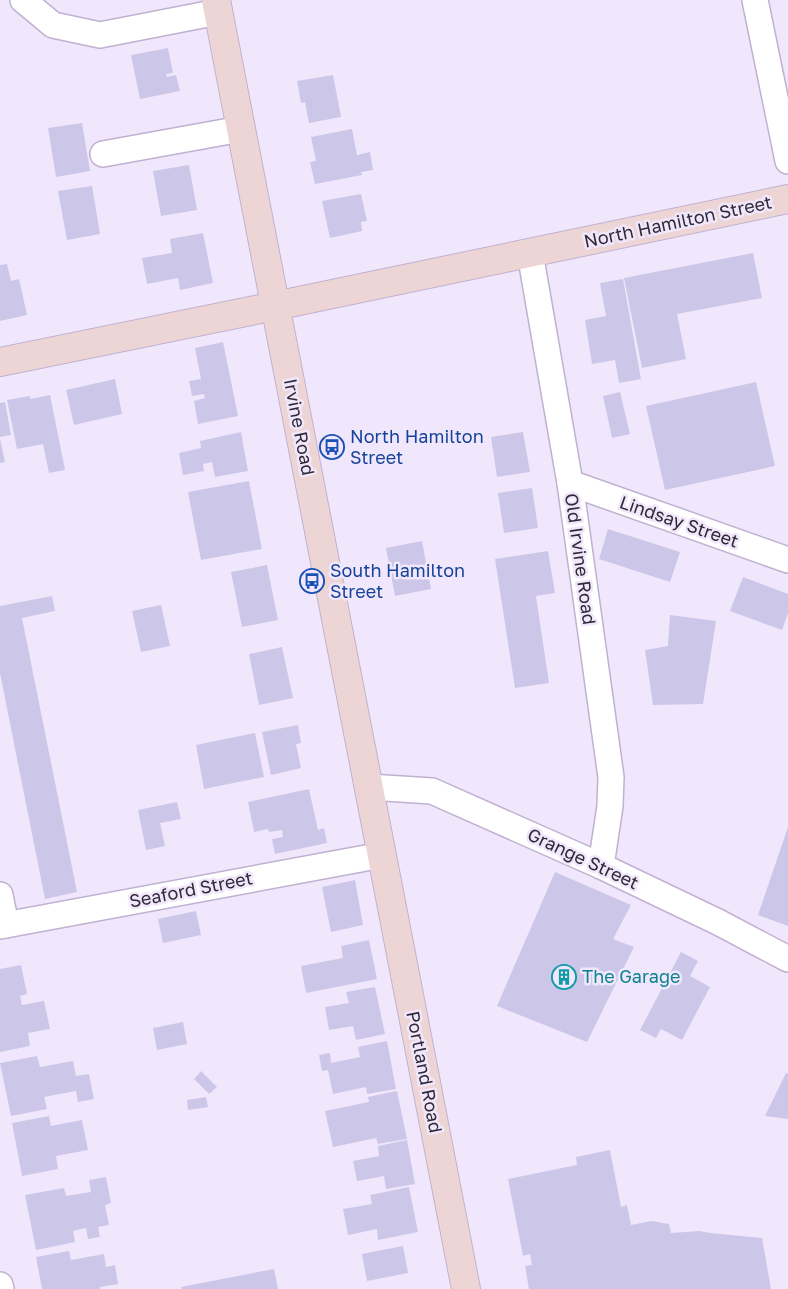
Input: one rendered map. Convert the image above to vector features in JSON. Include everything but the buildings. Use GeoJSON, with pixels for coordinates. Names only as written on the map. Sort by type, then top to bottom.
{"type":"FeatureCollection","features":[{"type":"Feature","properties":{"kind":"main road","name":"Irvine Road"},"geometry":{"type":"LineString","coordinates":[[217,6],[382,855]]}},
{"type":"Feature","properties":{"kind":"main road","name":"North Hamilton Street"},"geometry":{"type":"LineString","coordinates":[[275,306],[788,199]]}},
{"type":"Feature","properties":{"kind":"main road"},"geometry":{"type":"LineString","coordinates":[[0,362],[275,306]]}},
{"type":"Feature","properties":{"kind":"main road","name":"Portland Road"},"geometry":{"type":"LineString","coordinates":[[382,855],[466,1289]]}},
{"type":"Feature","properties":{"kind":"street"},"geometry":{"type":"LineString","coordinates":[[23,0],[53,25],[100,35],[217,6]]}},
{"type":"Feature","properties":{"kind":"street"},"geometry":{"type":"LineString","coordinates":[[755,0],[788,161]]}},
{"type":"Feature","properties":{"kind":"street"},"geometry":{"type":"LineString","coordinates":[[103,154],[241,129]]}},
{"type":"Feature","properties":{"kind":"street","name":"Old Irvine Road"},"geometry":{"type":"LineString","coordinates":[[530,253],[570,483],[611,777],[610,806],[601,866]]}},
{"type":"Feature","properties":{"kind":"street","name":"Lindsay Street"},"geometry":{"type":"LineString","coordinates":[[570,483],[788,560]]}},
{"type":"Feature","properties":{"kind":"street","name":"Grange Street"},"geometry":{"type":"LineString","coordinates":[[369,787],[432,791],[601,866],[718,922],[788,959]]}},
{"type":"Feature","properties":{"kind":"street","name":"Seaford Street"},"geometry":{"type":"LineString","coordinates":[[3,926],[382,855]]}},
{"type":"Feature","properties":{"kind":"street"},"geometry":{"type":"LineString","coordinates":[[0,895],[3,926]]}},
{"type":"Feature","properties":{"kind":"street"},"geometry":{"type":"LineString","coordinates":[[0,1285],[1,1289]]}},
{"type":"Feature","properties":{"kind":"place","name":"North Hamilton Street"},"geometry":{"type":"Point","coordinates":[332,447]}},
{"type":"Feature","properties":{"kind":"place","name":"South Hamilton Street"},"geometry":{"type":"Point","coordinates":[312,581]}},
{"type":"Feature","properties":{"kind":"place","name":"The Garage"},"geometry":{"type":"Point","coordinates":[564,977]}}]}
